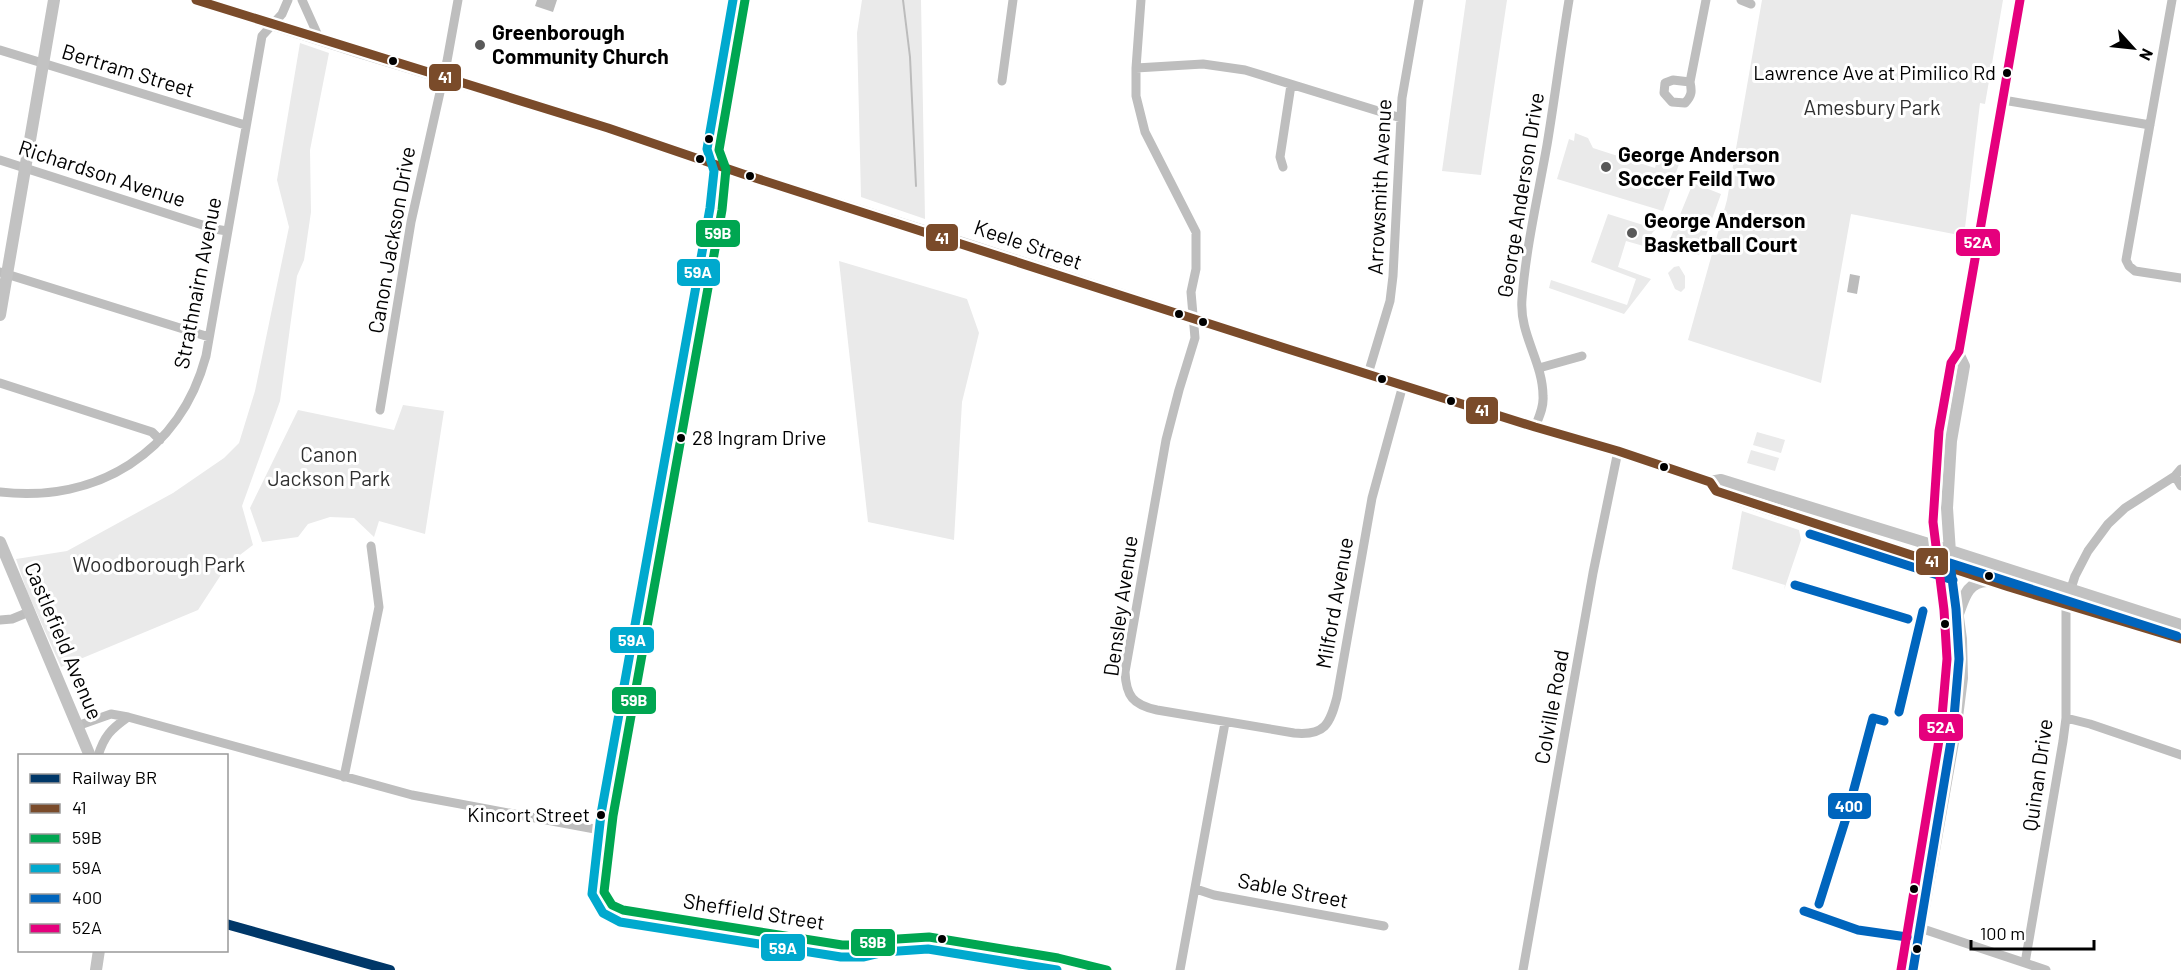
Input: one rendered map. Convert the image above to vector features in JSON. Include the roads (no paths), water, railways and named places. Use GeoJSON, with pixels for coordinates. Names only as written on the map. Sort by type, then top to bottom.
{"type":"FeatureCollection","features":[{"type":"Feature","properties":{"kind":"main road"},"geometry":{"type":"LineString","coordinates":[[0,315],[4,273],[26,169],[54,0]]}},
{"type":"Feature","properties":{"kind":"main road","name":"Keele Street"},"geometry":{"type":"LineString","coordinates":[[196,0],[608,128],[726,169],[1535,427],[1618,451],[1710,482],[1721,480],[1817,509],[2181,625]]}},
{"type":"Feature","properties":{"kind":"main road"},"geometry":{"type":"LineString","coordinates":[[611,832],[722,210],[726,169],[718,150],[745,0]]}},
{"type":"Feature","properties":{"kind":"main road"},"geometry":{"type":"LineString","coordinates":[[1913,970],[1915,926],[1941,728],[1947,659],[1934,522],[1939,431],[1951,363],[1959,353],[2020,0]]}},
{"type":"Feature","properties":{"kind":"main road"},"geometry":{"type":"LineString","coordinates":[[1901,970],[1915,926],[1956,725],[1962,678],[1961,639],[1951,567],[1947,508],[1951,441],[1964,366],[1959,353]]}},
{"type":"Feature","properties":{"kind":"main road","name":"Keele Street"},"geometry":{"type":"LineString","coordinates":[[1710,482],[1716,491],[1991,581],[2181,639]]}},
{"type":"Feature","properties":{"kind":"main road"},"geometry":{"type":"LineString","coordinates":[[1814,523],[1817,509]]}},
{"type":"Feature","properties":{"kind":"main road"},"geometry":{"type":"LineString","coordinates":[[1902,536],[1919,534],[1934,522]]}},
{"type":"Feature","properties":{"kind":"main road","name":"Castlefield Avenue"},"geometry":{"type":"LineString","coordinates":[[0,542],[89,754]]}},
{"type":"Feature","properties":{"kind":"main road"},"geometry":{"type":"LineString","coordinates":[[1957,616],[1967,591],[1974,583],[1991,581]]}},
{"type":"Feature","properties":{"kind":"main road"},"geometry":{"type":"LineString","coordinates":[[1941,728],[1956,725]]}},
{"type":"Feature","properties":{"kind":"main road","name":"Sheffield Street"},"geometry":{"type":"LineString","coordinates":[[611,832],[604,892],[612,905],[623,910],[842,945],[862,945],[904,938],[948,939],[1058,958],[1107,970]]}},
{"type":"Feature","properties":{"kind":"main road"},"geometry":{"type":"LineString","coordinates":[[96,970],[99,952]]}},
{"type":"Feature","properties":{"kind":"street","name":"Strathnairn Avenue"},"geometry":{"type":"LineString","coordinates":[[0,492],[38,494],[60,492],[113,475],[143,457],[160,440],[177,420],[191,397],[201,373],[209,337],[262,36],[282,14],[288,0]]}},
{"type":"Feature","properties":{"kind":"street"},"geometry":{"type":"LineString","coordinates":[[302,0],[320,40]]}},
{"type":"Feature","properties":{"kind":"street","name":"Canon Jackson Drive"},"geometry":{"type":"LineString","coordinates":[[380,410],[411,222],[458,0]]}},
{"type":"Feature","properties":{"kind":"street"},"geometry":{"type":"LineString","coordinates":[[1002,81],[1012,0]]}},
{"type":"Feature","properties":{"kind":"street"},"geometry":{"type":"LineString","coordinates":[[1141,0],[1136,96],[1145,132],[1196,232],[1196,269],[1191,292],[1192,318]]}},
{"type":"Feature","properties":{"kind":"street","name":"Arrowsmith Avenue"},"geometry":{"type":"LineString","coordinates":[[1368,374],[1390,301],[1401,118],[1418,0]]}},
{"type":"Feature","properties":{"kind":"street","name":"George Anderson Drive"},"geometry":{"type":"LineString","coordinates":[[1535,427],[1544,399],[1539,368],[1528,341],[1522,316],[1522,301],[1569,0]]}},
{"type":"Feature","properties":{"kind":"street"},"geometry":{"type":"LineString","coordinates":[[1690,82],[1706,0]]}},
{"type":"Feature","properties":{"kind":"street"},"geometry":{"type":"LineString","coordinates":[[1741,0],[1751,4]]}},
{"type":"Feature","properties":{"kind":"street"},"geometry":{"type":"LineString","coordinates":[[2172,0],[2126,260],[2135,270],[2181,278]]}},
{"type":"Feature","properties":{"kind":"street","name":"Bertram Street"},"geometry":{"type":"LineString","coordinates":[[0,50],[245,126]]}},
{"type":"Feature","properties":{"kind":"street"},"geometry":{"type":"LineString","coordinates":[[1136,69],[1203,64],[1245,70],[1401,118]]}},
{"type":"Feature","properties":{"kind":"street"},"geometry":{"type":"LineString","coordinates":[[1283,167],[1280,157],[1291,84]]}},
{"type":"Feature","properties":{"kind":"street"},"geometry":{"type":"LineString","coordinates":[[2003,100],[2150,125]]}},
{"type":"Feature","properties":{"kind":"street","name":"Richardson Avenue"},"geometry":{"type":"LineString","coordinates":[[0,160],[227,231]]}},
{"type":"Feature","properties":{"kind":"street"},"geometry":{"type":"LineString","coordinates":[[4,273],[209,337]]}},
{"type":"Feature","properties":{"kind":"street","name":"Densley Avenue"},"geometry":{"type":"LineString","coordinates":[[1192,318],[1195,338],[1166,440],[1125,672],[1125,685],[1132,698],[1138,704],[1148,708],[1225,723]]}},
{"type":"Feature","properties":{"kind":"street"},"geometry":{"type":"LineString","coordinates":[[1539,368],[1582,356]]}},
{"type":"Feature","properties":{"kind":"street"},"geometry":{"type":"LineString","coordinates":[[0,383],[152,432],[160,440]]}},
{"type":"Feature","properties":{"kind":"street","name":"Milford Avenue"},"geometry":{"type":"LineString","coordinates":[[1225,723],[1307,735],[1323,729],[1332,714],[1337,697],[1372,498],[1403,385]]}},
{"type":"Feature","properties":{"kind":"street","name":"Colville Road"},"geometry":{"type":"LineString","coordinates":[[1523,970],[1593,573],[1618,451]]}},
{"type":"Feature","properties":{"kind":"street"},"geometry":{"type":"LineString","coordinates":[[2178,473],[2181,486]]}},
{"type":"Feature","properties":{"kind":"street","name":"Quinan Drive"},"geometry":{"type":"LineString","coordinates":[[2025,963],[2066,718],[2066,604],[2070,590],[2088,551],[2108,524],[2125,508],[2178,473]]}},
{"type":"Feature","properties":{"kind":"street"},"geometry":{"type":"LineString","coordinates":[[344,777],[379,607],[371,546]]}},
{"type":"Feature","properties":{"kind":"street"},"geometry":{"type":"LineString","coordinates":[[0,620],[12,619],[29,612]]}},
{"type":"Feature","properties":{"kind":"street"},"geometry":{"type":"LineString","coordinates":[[78,726],[111,714],[128,717],[412,795],[611,832]]}},
{"type":"Feature","properties":{"kind":"street"},"geometry":{"type":"LineString","coordinates":[[98,754],[102,740],[128,717]]}},
{"type":"Feature","properties":{"kind":"street"},"geometry":{"type":"LineString","coordinates":[[2066,718],[2181,755]]}},
{"type":"Feature","properties":{"kind":"street"},"geometry":{"type":"LineString","coordinates":[[1180,970],[1225,723]]}},
{"type":"Feature","properties":{"kind":"street","name":"Sable Street"},"geometry":{"type":"LineString","coordinates":[[1196,889],[1214,895],[1384,926]]}},
{"type":"Feature","properties":{"kind":"street"},"geometry":{"type":"LineString","coordinates":[[1915,926],[2046,970]]}},
{"type":"Feature","properties":{"kind":"waterway"},"geometry":{"type":"LineString","coordinates":[[903,0],[910,57],[916,186]]}},
{"type":"Feature","properties":{"kind":"rail line","name":"BR"},"geometry":{"type":"LineString","coordinates":[[228,925],[390,970]]}},
{"type":"Feature","properties":{"kind":"place","name":"Greenborough Community Church"},"geometry":{"type":"Point","coordinates":[480,45]}},
{"type":"Feature","properties":{"kind":"place","name":"Lawrence Ave at Pimilico Rd"},"geometry":{"type":"Point","coordinates":[2007,73]}},
{"type":"Feature","properties":{"kind":"place","name":"George Anderson Soccer Feild Two"},"geometry":{"type":"Point","coordinates":[1606,167]}},
{"type":"Feature","properties":{"kind":"place","name":"George Anderson Basketball Court"},"geometry":{"type":"Point","coordinates":[1632,233]}},
{"type":"Feature","properties":{"kind":"place","name":"28 Ingram Drive"},"geometry":{"type":"Point","coordinates":[681,438]}},
{"type":"Feature","properties":{"kind":"place","name":"Kincort Street"},"geometry":{"type":"Point","coordinates":[601,815]}},
{"type":"Feature","properties":{"kind":"park label","name":"Amesbury Park"},"geometry":{"type":"Point","coordinates":[1872,108]}},
{"type":"Feature","properties":{"kind":"park label","name":"Canon Jackson Park"},"geometry":{"type":"Point","coordinates":[329,467]}},
{"type":"Feature","properties":{"kind":"park label","name":"Woodborough Park"},"geometry":{"type":"Point","coordinates":[159,565]}}]}
